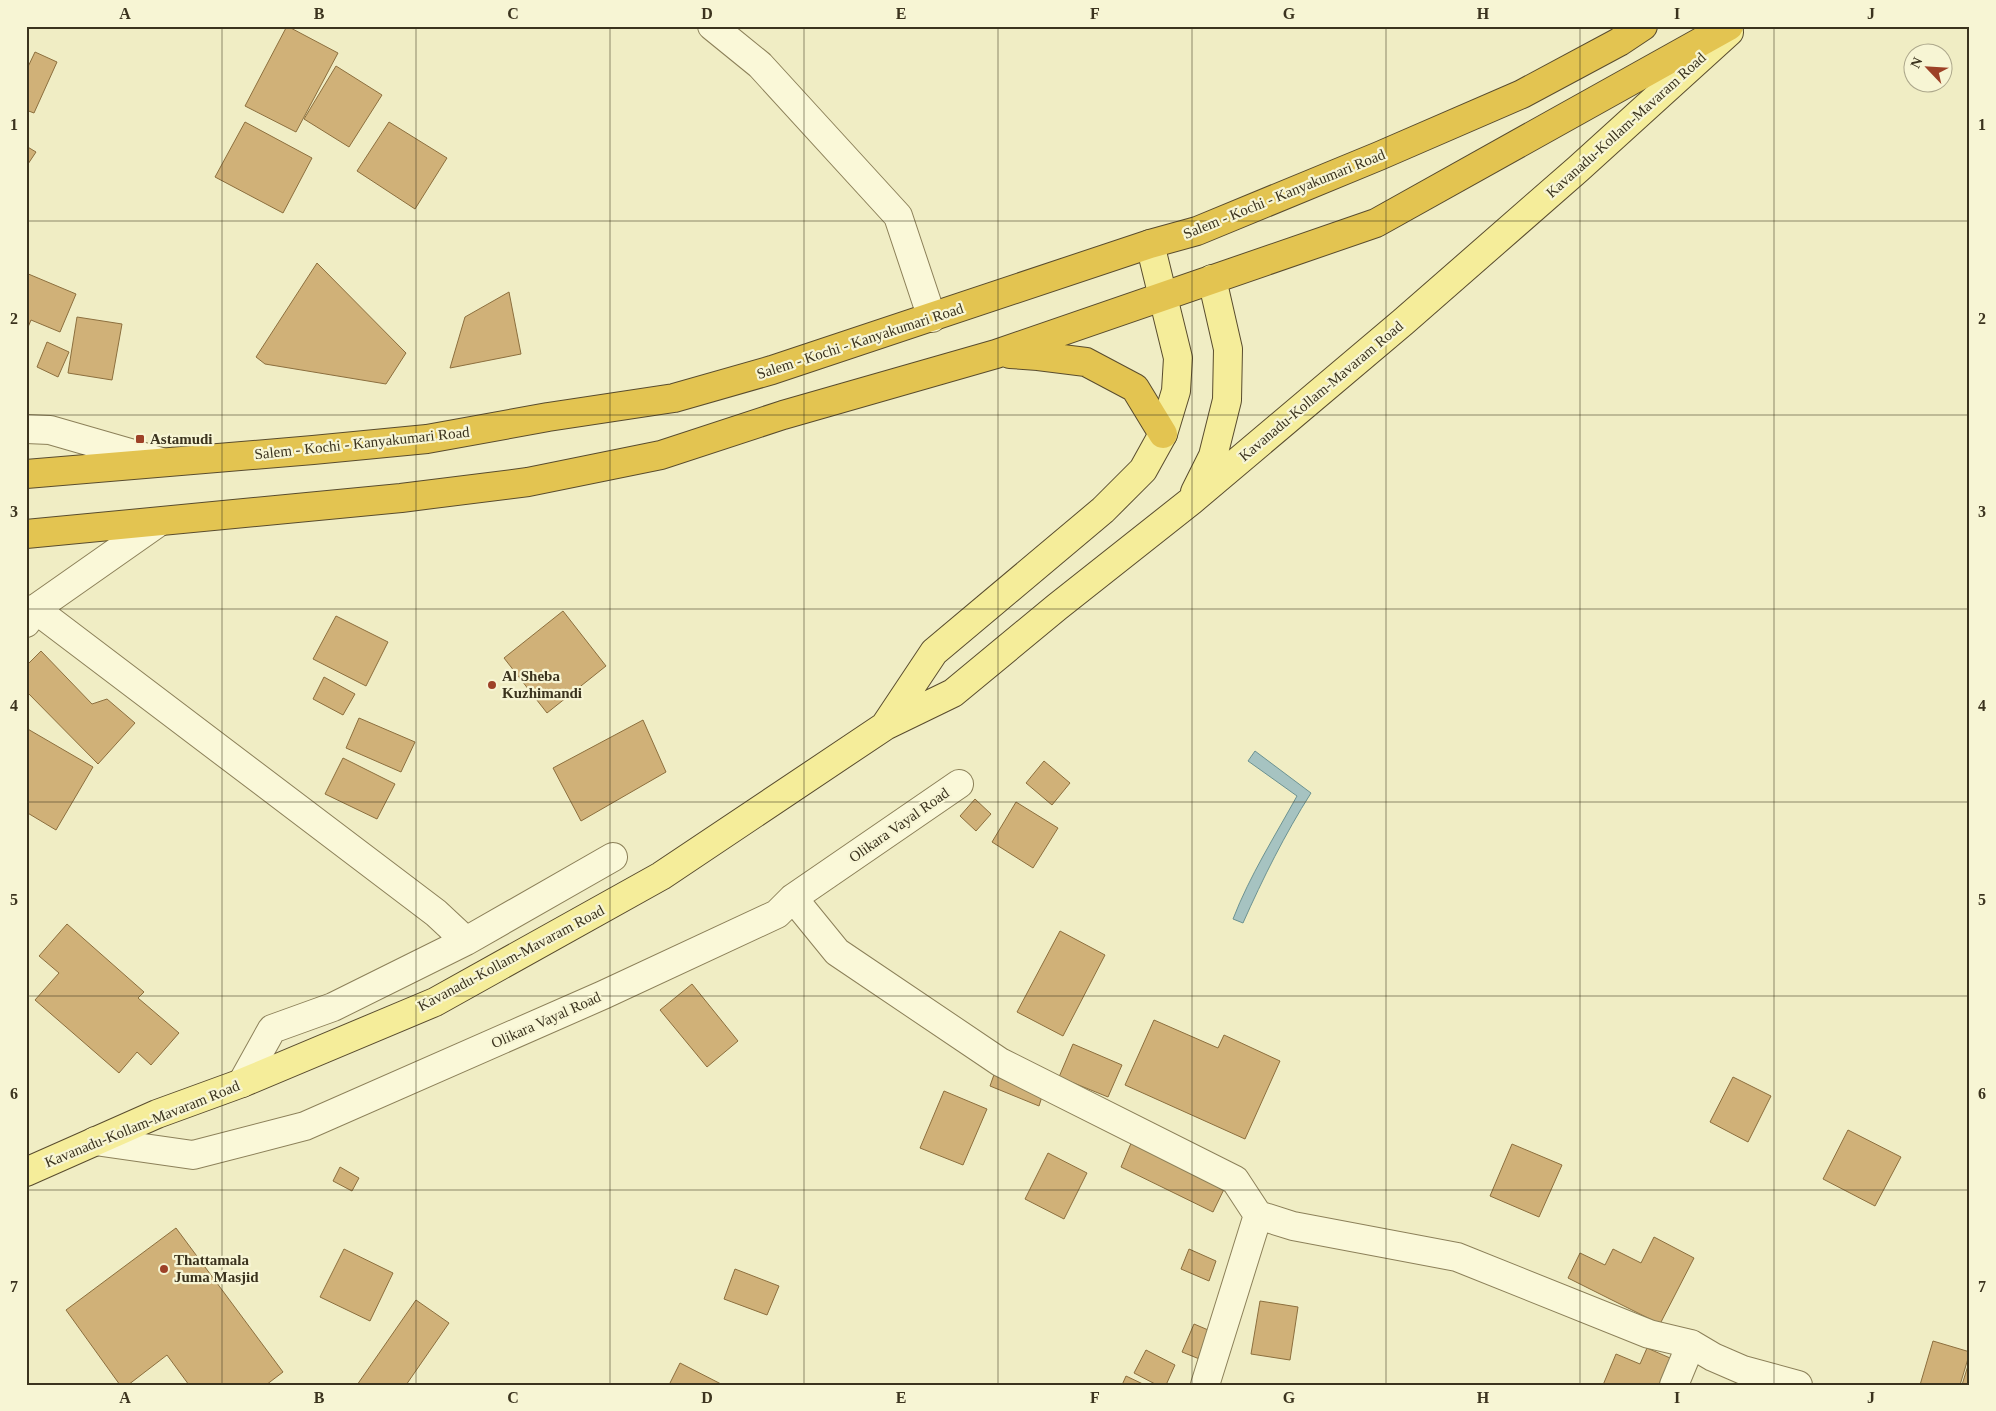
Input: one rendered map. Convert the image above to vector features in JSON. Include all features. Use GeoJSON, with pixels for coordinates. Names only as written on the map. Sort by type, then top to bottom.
{"type":"FeatureCollection","features":[{"type":"Feature","properties":{"kind":"highway","name":"Salem - Kochi - Kanyakumari Road"},"geometry":{"type":"LineString","coordinates":[[26,474],[427,439],[548,417],[674,398],[772,370],[1150,244],[1198,231],[1522,94],[1619,42],[1643,26]]}},
{"type":"Feature","properties":{"kind":"highway"},"geometry":{"type":"LineString","coordinates":[[26,534],[401,498],[528,482],[661,456],[783,415],[996,354],[1376,223],[1729,26]]}},
{"type":"Feature","properties":{"kind":"highway"},"geometry":{"type":"LineString","coordinates":[[996,354],[1038,356],[1086,362],[1135,388],[1163,434]]}},
{"type":"Feature","properties":{"kind":"main road","name":"Kavanadu-Kollam-Mavaram Road"},"geometry":{"type":"LineString","coordinates":[[26,1172],[157,1114],[242,1083],[435,1002],[661,876],[885,726],[953,693],[1191,501],[1403,322],[1578,169],[1735,26]]}},
{"type":"Feature","properties":{"kind":"main road","name":"Kavanadu-Kollam-Mavaram Road"},"geometry":{"type":"LineString","coordinates":[[885,726],[934,652],[1102,510],[1143,470],[1163,434],[1176,391],[1178,358],[1150,244]]}},
{"type":"Feature","properties":{"kind":"main road"},"geometry":{"type":"LineString","coordinates":[[1191,501],[1213,456],[1227,400],[1228,349],[1212,279]]}},
{"type":"Feature","properties":{"kind":"street"},"geometry":{"type":"LineString","coordinates":[[712,26],[760,65],[898,216],[932,318]]}},
{"type":"Feature","properties":{"kind":"street"},"geometry":{"type":"LineString","coordinates":[[26,429],[50,430],[163,463]]}},
{"type":"Feature","properties":{"kind":"street"},"geometry":{"type":"LineString","coordinates":[[159,522],[29,614],[436,913],[466,941]]}},
{"type":"Feature","properties":{"kind":"street","name":"Olikara Vayal Road"},"geometry":{"type":"LineString","coordinates":[[95,1141],[193,1155],[305,1126],[612,991],[777,914],[793,898],[959,784]]}},
{"type":"Feature","properties":{"kind":"street"},"geometry":{"type":"LineString","coordinates":[[242,1083],[272,1029],[333,1007],[466,941],[613,857]]}},
{"type":"Feature","properties":{"kind":"street"},"geometry":{"type":"LineString","coordinates":[[793,898],[837,952],[929,1016],[1000,1062],[1235,1180],[1258,1215],[1293,1226],[1456,1257],[1649,1334],[1691,1344],[1713,1357],[1743,1370],[1798,1385]]}},
{"type":"Feature","properties":{"kind":"street"},"geometry":{"type":"LineString","coordinates":[[1205,1385],[1258,1215]]}},
{"type":"Feature","properties":{"kind":"street"},"geometry":{"type":"LineString","coordinates":[[1674,1385],[1691,1344]]}},
{"type":"Feature","properties":{"kind":"water"},"geometry":{"type":"Polygon","coordinates":[[[1255,751],[1311,793],[1275,856],[1243,923],[1233,919],[1263,856],[1297,796],[1248,761],[1255,751]]]}},
{"type":"Feature","properties":{"kind":"building"},"geometry":{"type":"Polygon","coordinates":[[[287,26],[338,53],[296,132],[245,106],[287,26]]]}},
{"type":"Feature","properties":{"kind":"building"},"geometry":{"type":"Polygon","coordinates":[[[35,52],[57,62],[34,113],[26,110],[26,71],[35,52]]]}},
{"type":"Feature","properties":{"kind":"building"},"geometry":{"type":"Polygon","coordinates":[[[336,66],[382,95],[349,147],[304,119],[336,66]]]}},
{"type":"Feature","properties":{"kind":"building"},"geometry":{"type":"Polygon","coordinates":[[[245,122],[312,158],[283,213],[215,177],[245,122]]]}},
{"type":"Feature","properties":{"kind":"building"},"geometry":{"type":"Polygon","coordinates":[[[389,122],[447,158],[415,209],[357,171],[389,122]]]}},
{"type":"Feature","properties":{"kind":"building"},"geometry":{"type":"Polygon","coordinates":[[[26,146],[36,152],[26,167],[26,146]]]}},
{"type":"Feature","properties":{"kind":"building"},"geometry":{"type":"Polygon","coordinates":[[[317,263],[406,353],[386,384],[265,364],[256,357],[317,263]]]}},
{"type":"Feature","properties":{"kind":"building"},"geometry":{"type":"Polygon","coordinates":[[[26,273],[76,294],[60,332],[31,320],[26,332],[26,273]]]}},
{"type":"Feature","properties":{"kind":"building"},"geometry":{"type":"Polygon","coordinates":[[[509,292],[521,354],[450,368],[465,317],[509,292]]]}},
{"type":"Feature","properties":{"kind":"building"},"geometry":{"type":"Polygon","coordinates":[[[77,317],[122,324],[112,380],[68,373],[77,317]]]}},
{"type":"Feature","properties":{"kind":"building"},"geometry":{"type":"Polygon","coordinates":[[[47,342],[69,352],[58,377],[37,367],[47,342]]]}},
{"type":"Feature","properties":{"kind":"building"},"geometry":{"type":"Polygon","coordinates":[[[563,611],[606,666],[547,713],[504,658],[563,611]]]}},
{"type":"Feature","properties":{"kind":"building"},"geometry":{"type":"Polygon","coordinates":[[[336,616],[388,642],[366,686],[313,659],[336,616]]]}},
{"type":"Feature","properties":{"kind":"building"},"geometry":{"type":"Polygon","coordinates":[[[41,651],[92,704],[107,699],[135,723],[98,764],[26,691],[26,666],[41,651]]]}},
{"type":"Feature","properties":{"kind":"building"},"geometry":{"type":"Polygon","coordinates":[[[324,677],[355,694],[343,715],[313,699],[324,677]]]}},
{"type":"Feature","properties":{"kind":"building"},"geometry":{"type":"Polygon","coordinates":[[[359,718],[415,742],[401,772],[346,748],[359,718]]]}},
{"type":"Feature","properties":{"kind":"building"},"geometry":{"type":"Polygon","coordinates":[[[643,720],[666,772],[581,821],[553,768],[643,720]]]}},
{"type":"Feature","properties":{"kind":"building"},"geometry":{"type":"Polygon","coordinates":[[[26,728],[93,767],[56,830],[26,812],[26,728]]]}},
{"type":"Feature","properties":{"kind":"building"},"geometry":{"type":"Polygon","coordinates":[[[343,758],[395,784],[377,819],[325,794],[343,758]]]}},
{"type":"Feature","properties":{"kind":"building"},"geometry":{"type":"Polygon","coordinates":[[[1044,761],[1070,783],[1052,805],[1026,783],[1044,761]]]}},
{"type":"Feature","properties":{"kind":"building"},"geometry":{"type":"Polygon","coordinates":[[[975,799],[991,814],[976,831],[960,816],[975,799]]]}},
{"type":"Feature","properties":{"kind":"building"},"geometry":{"type":"Polygon","coordinates":[[[1016,802],[1058,828],[1033,868],[992,842],[1016,802]]]}},
{"type":"Feature","properties":{"kind":"building"},"geometry":{"type":"Polygon","coordinates":[[[67,924],[144,992],[138,998],[179,1033],[151,1065],[137,1052],[119,1073],[35,1000],[59,973],[39,956],[67,924]]]}},
{"type":"Feature","properties":{"kind":"building"},"geometry":{"type":"Polygon","coordinates":[[[1060,931],[1105,955],[1063,1036],[1017,1012],[1060,931]]]}},
{"type":"Feature","properties":{"kind":"building"},"geometry":{"type":"Polygon","coordinates":[[[692,984],[738,1041],[707,1067],[660,1010],[692,984]]]}},
{"type":"Feature","properties":{"kind":"building"},"geometry":{"type":"Polygon","coordinates":[[[1154,1020],[1218,1048],[1224,1035],[1280,1061],[1245,1139],[1125,1085],[1154,1020]]]}},
{"type":"Feature","properties":{"kind":"building"},"geometry":{"type":"Polygon","coordinates":[[[1073,1044],[1122,1065],[1108,1097],[1059,1077],[1073,1044]]]}},
{"type":"Feature","properties":{"kind":"building"},"geometry":{"type":"Polygon","coordinates":[[[996,1069],[1044,1090],[1039,1106],[990,1086],[996,1069]]]}},
{"type":"Feature","properties":{"kind":"building"},"geometry":{"type":"Polygon","coordinates":[[[1733,1077],[1771,1096],[1748,1142],[1710,1122],[1733,1077]]]}},
{"type":"Feature","properties":{"kind":"building"},"geometry":{"type":"Polygon","coordinates":[[[944,1091],[987,1109],[963,1165],[920,1148],[944,1091]]]}},
{"type":"Feature","properties":{"kind":"building"},"geometry":{"type":"Polygon","coordinates":[[[1848,1130],[1901,1157],[1875,1206],[1823,1179],[1848,1130]]]}},
{"type":"Feature","properties":{"kind":"building"},"geometry":{"type":"Polygon","coordinates":[[[1132,1141],[1226,1185],[1213,1212],[1121,1167],[1132,1141]]]}},
{"type":"Feature","properties":{"kind":"building"},"geometry":{"type":"Polygon","coordinates":[[[1512,1144],[1562,1165],[1539,1217],[1490,1196],[1512,1144]]]}},
{"type":"Feature","properties":{"kind":"building"},"geometry":{"type":"Polygon","coordinates":[[[1048,1153],[1087,1173],[1064,1219],[1025,1199],[1048,1153]]]}},
{"type":"Feature","properties":{"kind":"building"},"geometry":{"type":"Polygon","coordinates":[[[340,1167],[359,1178],[352,1191],[333,1181],[340,1167]]]}},
{"type":"Feature","properties":{"kind":"building","name":"Thattamala Juma Masjid"},"geometry":{"type":"Polygon","coordinates":[[[176,1228],[283,1372],[266,1385],[189,1385],[167,1355],[128,1385],[120,1385],[66,1310],[176,1228]]]}},
{"type":"Feature","properties":{"kind":"building"},"geometry":{"type":"Polygon","coordinates":[[[1654,1237],[1694,1258],[1660,1324],[1568,1278],[1580,1253],[1605,1265],[1613,1249],[1641,1263],[1654,1237]]]}},
{"type":"Feature","properties":{"kind":"building"},"geometry":{"type":"Polygon","coordinates":[[[344,1249],[393,1273],[370,1321],[320,1297],[344,1249]]]}},
{"type":"Feature","properties":{"kind":"building"},"geometry":{"type":"Polygon","coordinates":[[[1189,1249],[1216,1261],[1209,1281],[1181,1269],[1189,1249]]]}},
{"type":"Feature","properties":{"kind":"building"},"geometry":{"type":"Polygon","coordinates":[[[735,1269],[779,1286],[767,1315],[724,1299],[735,1269]]]}},
{"type":"Feature","properties":{"kind":"building"},"geometry":{"type":"Polygon","coordinates":[[[416,1300],[449,1323],[406,1385],[357,1385],[416,1300]]]}},
{"type":"Feature","properties":{"kind":"building"},"geometry":{"type":"Polygon","coordinates":[[[1260,1301],[1298,1307],[1290,1360],[1251,1354],[1260,1301]]]}},
{"type":"Feature","properties":{"kind":"building"},"geometry":{"type":"Polygon","coordinates":[[[1194,1324],[1213,1332],[1202,1360],[1182,1352],[1194,1324]]]}},
{"type":"Feature","properties":{"kind":"building"},"geometry":{"type":"Polygon","coordinates":[[[1933,1341],[1970,1352],[1960,1385],[1920,1385],[1933,1341]]]}},
{"type":"Feature","properties":{"kind":"building"},"geometry":{"type":"Polygon","coordinates":[[[1647,1348],[1677,1361],[1667,1385],[1603,1385],[1616,1354],[1640,1364],[1647,1348]]]}},
{"type":"Feature","properties":{"kind":"building"},"geometry":{"type":"Polygon","coordinates":[[[1146,1350],[1175,1365],[1166,1385],[1157,1385],[1134,1373],[1146,1350]]]}},
{"type":"Feature","properties":{"kind":"building"},"geometry":{"type":"Polygon","coordinates":[[[1970,1359],[1970,1385],[1962,1385],[1970,1359]]]}},
{"type":"Feature","properties":{"kind":"building"},"geometry":{"type":"Polygon","coordinates":[[[680,1363],[723,1385],[669,1385],[680,1363]]]}},
{"type":"Feature","properties":{"kind":"building"},"geometry":{"type":"Polygon","coordinates":[[[1126,1376],[1145,1385],[1122,1385],[1126,1376]]]}},
{"type":"Feature","properties":{"kind":"place","name":"Astamudi"},"geometry":{"type":"Point","coordinates":[140,439]}},
{"type":"Feature","properties":{"kind":"place","name":"Al Sheba Kuzhimandi"},"geometry":{"type":"Point","coordinates":[492,685]}},
{"type":"Feature","properties":{"kind":"place","name":"Thattamala Juma Masjid"},"geometry":{"type":"Point","coordinates":[164,1269]}}]}
